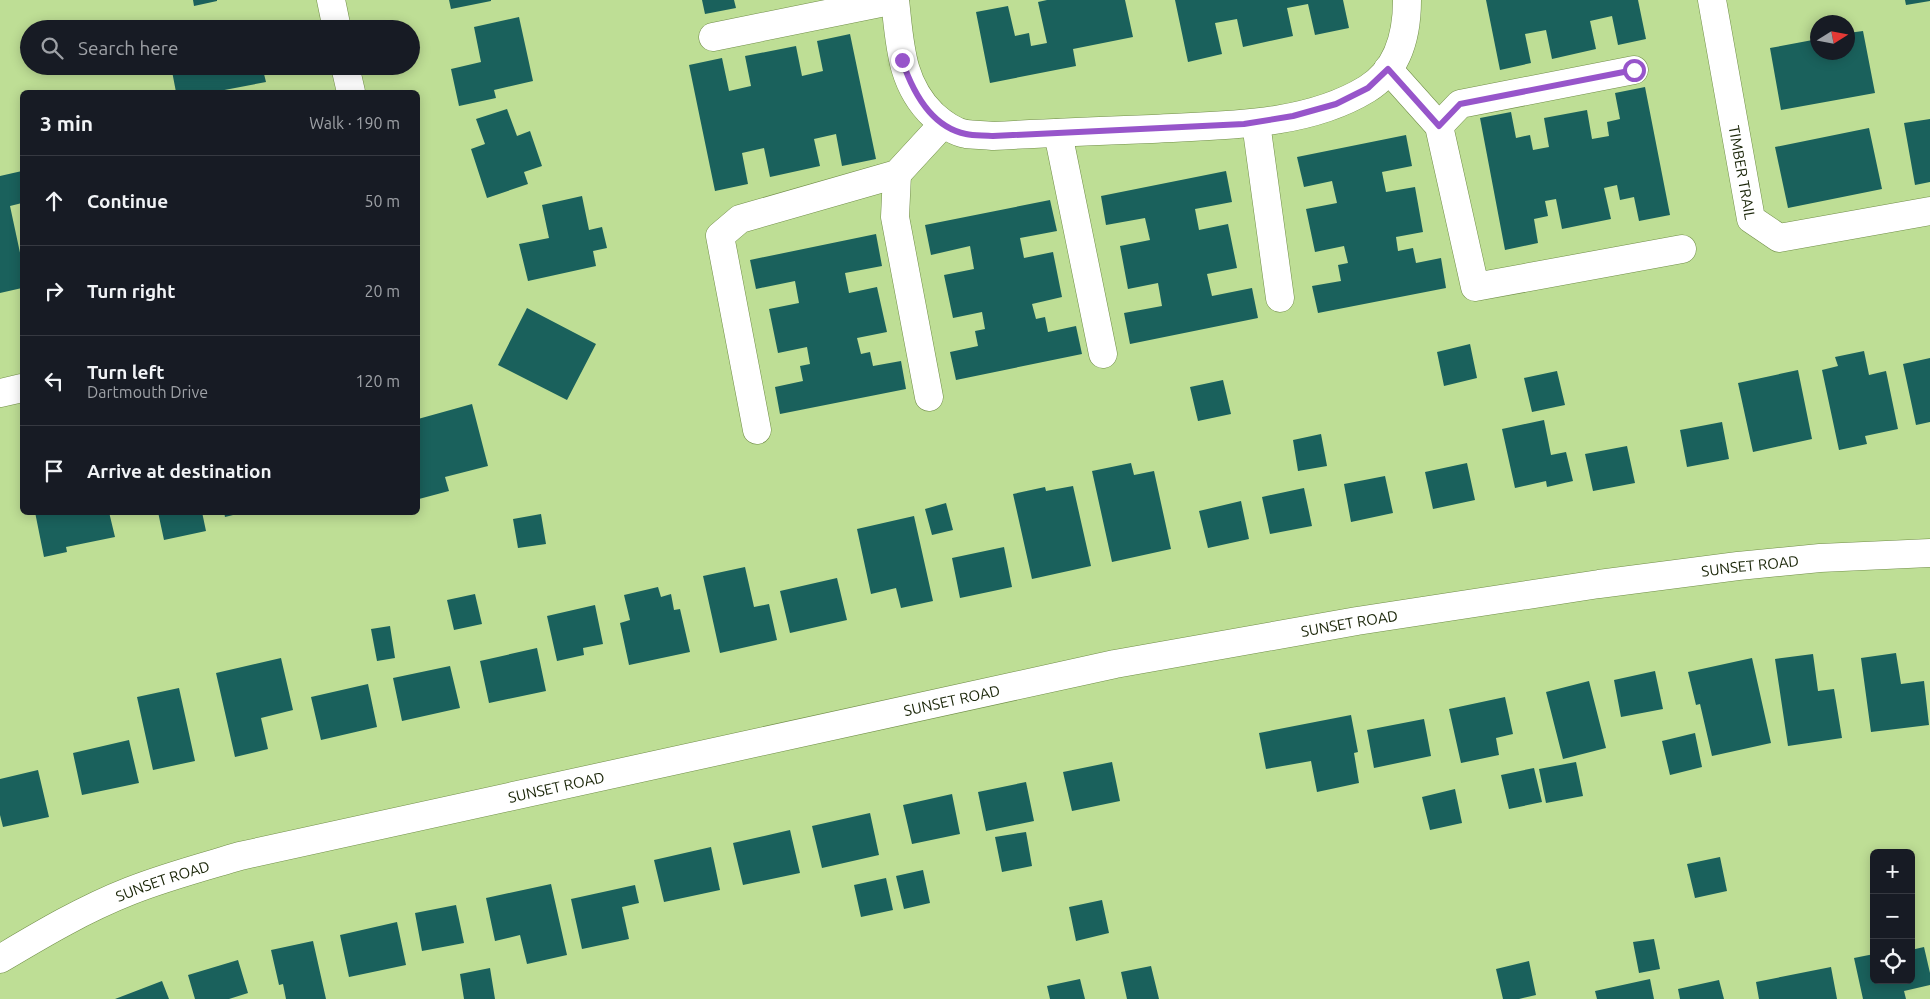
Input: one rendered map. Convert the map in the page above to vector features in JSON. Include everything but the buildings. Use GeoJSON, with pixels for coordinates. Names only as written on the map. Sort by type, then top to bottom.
{"type":"FeatureCollection","features":[{"type":"Feature","properties":{"kind":"street"},"geometry":{"type":"LineString","coordinates":[[331,0],[335,20]]}},
{"type":"Feature","properties":{"kind":"street"},"geometry":{"type":"LineString","coordinates":[[713,36],[895,0],[902,60],[910,84],[924,106],[943,124],[964,134],[993,136],[1256,123],[1293,116],[1336,104],[1368,88],[1388,69],[1401,48],[1407,0]]}},
{"type":"Feature","properties":{"kind":"street","name":"TIMBER TRAIL"},"geometry":{"type":"LineString","coordinates":[[1712,0],[1751,219],[1779,238],[1930,211]]}},
{"type":"Feature","properties":{"kind":"street"},"geometry":{"type":"LineString","coordinates":[[1388,69],[1439,126],[1475,287],[1682,248]]}},
{"type":"Feature","properties":{"kind":"street"},"geometry":{"type":"LineString","coordinates":[[1439,126],[1460,104],[1634,70]]}},
{"type":"Feature","properties":{"kind":"street"},"geometry":{"type":"LineString","coordinates":[[347,75],[351,90]]}},
{"type":"Feature","properties":{"kind":"street"},"geometry":{"type":"LineString","coordinates":[[1256,123],[1280,298]]}},
{"type":"Feature","properties":{"kind":"street"},"geometry":{"type":"LineString","coordinates":[[757,430],[720,236],[740,219],[897,174],[943,124]]}},
{"type":"Feature","properties":{"kind":"street"},"geometry":{"type":"LineString","coordinates":[[1058,133],[1103,354]]}},
{"type":"Feature","properties":{"kind":"street"},"geometry":{"type":"LineString","coordinates":[[897,174],[895,217],[929,397]]}},
{"type":"Feature","properties":{"kind":"street"},"geometry":{"type":"LineString","coordinates":[[0,393],[20,388]]}},
{"type":"Feature","properties":{"kind":"street","name":"SUNSET ROAD"},"geometry":{"type":"LineString","coordinates":[[0,959],[91,908],[130,891],[187,871],[240,856],[1115,664],[1357,620],[1599,584],[1820,558],[1930,553]]}},
{"type":"Feature","properties":{"kind":"route"},"geometry":{"type":"LineString","coordinates":[[902,60],[910,84],[924,106],[943,124],[964,134],[993,136],[1244,124],[1293,116],[1336,104],[1368,88],[1388,69],[1439,126],[1460,104],[1634,70]]}}]}
